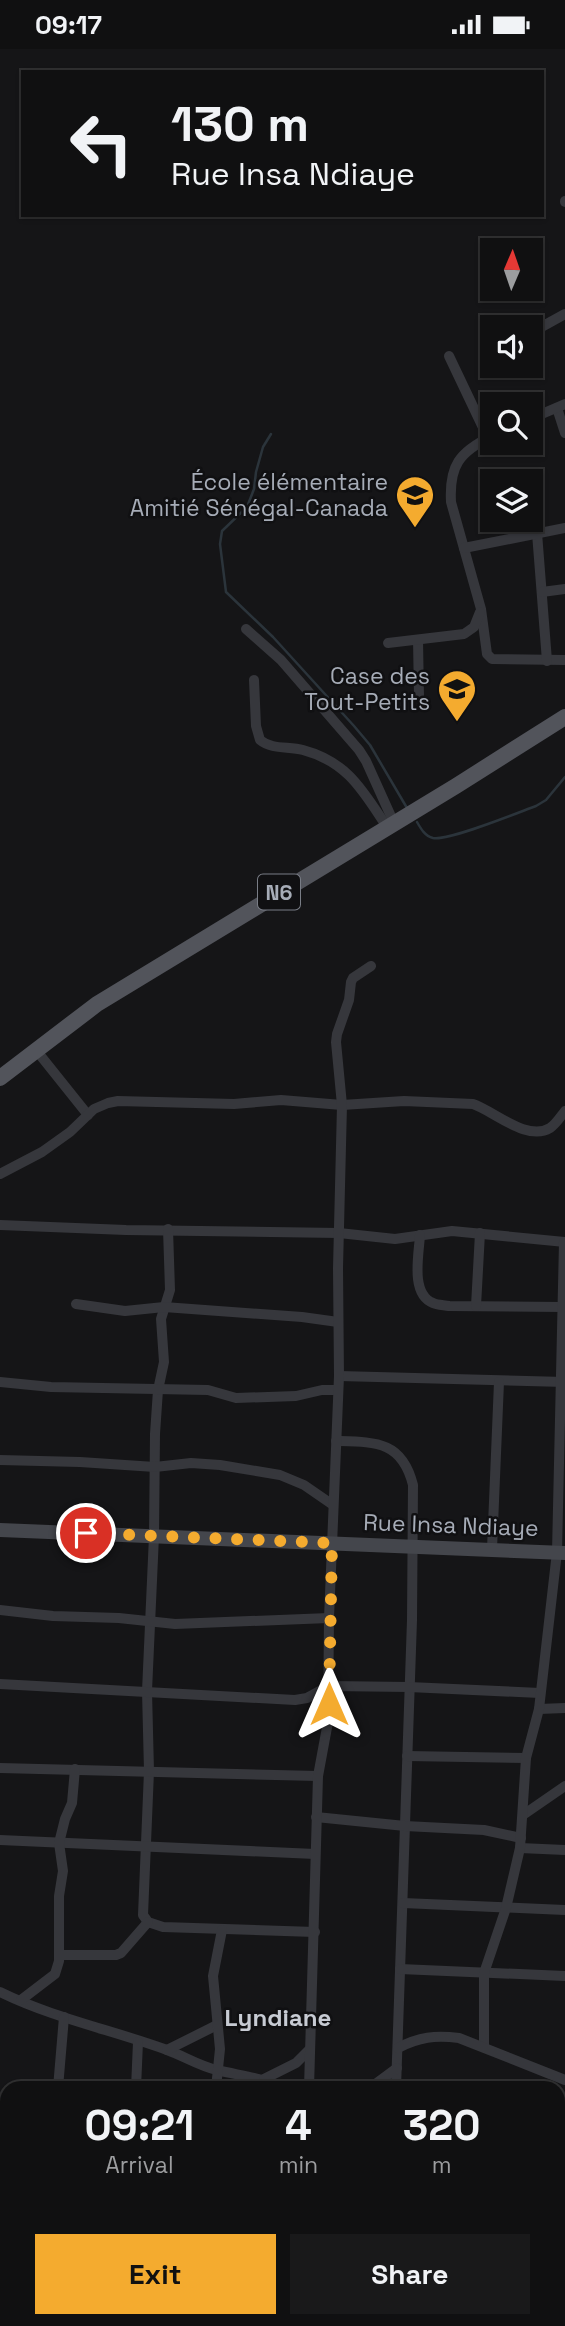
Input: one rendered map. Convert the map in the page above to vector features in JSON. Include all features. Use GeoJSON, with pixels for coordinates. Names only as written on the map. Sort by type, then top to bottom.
{"type":"FeatureCollection","features":[{"type":"Feature","properties":{"kind":"main road","name":"N6"},"geometry":{"type":"LineString","coordinates":[[0,1078],[97,1004],[563,722]]}},
{"type":"Feature","properties":{"kind":"main road","name":"Rue Insa Ndiaye"},"geometry":{"type":"LineString","coordinates":[[0,1530],[561,1552]]}},
{"type":"Feature","properties":{"kind":"street"},"geometry":{"type":"LineString","coordinates":[[543,326],[565,314]]}},
{"type":"Feature","properties":{"kind":"street"},"geometry":{"type":"LineString","coordinates":[[449,356],[480,417]]}},
{"type":"Feature","properties":{"kind":"street"},"geometry":{"type":"LineString","coordinates":[[543,414],[561,406],[565,433]]}},
{"type":"Feature","properties":{"kind":"street"},"geometry":{"type":"LineString","coordinates":[[480,444],[463,455],[452,472],[451,502],[481,609],[489,657],[565,660]]}},
{"type":"Feature","properties":{"kind":"street"},"geometry":{"type":"LineString","coordinates":[[464,548],[565,528]]}},
{"type":"Feature","properties":{"kind":"street"},"geometry":{"type":"LineString","coordinates":[[537,533],[547,661]]}},
{"type":"Feature","properties":{"kind":"street"},"geometry":{"type":"LineString","coordinates":[[542,592],[565,589]]}},
{"type":"Feature","properties":{"kind":"street"},"geometry":{"type":"LineString","coordinates":[[388,643],[464,634],[474,627],[481,609]]}},
{"type":"Feature","properties":{"kind":"street"},"geometry":{"type":"LineString","coordinates":[[246,629],[281,660],[359,750],[366,761],[391,825]]}},
{"type":"Feature","properties":{"kind":"street"},"geometry":{"type":"LineString","coordinates":[[418,640],[419,696]]}},
{"type":"Feature","properties":{"kind":"street"},"geometry":{"type":"LineString","coordinates":[[254,680],[256,726],[260,740],[271,746],[311,752],[340,766],[355,780],[391,825]]}},
{"type":"Feature","properties":{"kind":"street"},"geometry":{"type":"LineString","coordinates":[[309,2081],[316,1817],[318,1776],[328,1722],[332,1505],[339,1376],[342,1105],[337,1034],[347,1008],[353,978],[371,966]]}},
{"type":"Feature","properties":{"kind":"street"},"geometry":{"type":"LineString","coordinates":[[36,1050],[88,1115]]}},
{"type":"Feature","properties":{"kind":"street"},"geometry":{"type":"LineString","coordinates":[[0,1174],[42,1152],[101,1106],[118,1101],[234,1104],[281,1100],[342,1105],[404,1101],[473,1104],[482,1107],[501,1121],[529,1131],[550,1128],[565,1111]]}},
{"type":"Feature","properties":{"kind":"street"},"geometry":{"type":"LineString","coordinates":[[0,1225],[339,1233],[395,1238],[452,1231],[565,1243],[561,1552],[539,1709],[526,1758],[520,1843],[506,1908],[484,1973],[484,2046]]}},
{"type":"Feature","properties":{"kind":"street"},"geometry":{"type":"LineString","coordinates":[[168,1229],[170,1290],[161,1319],[164,1362],[158,1390],[155,1467],[147,1691],[149,1771],[143,1915],[148,1922],[163,1927],[314,1932]]}},
{"type":"Feature","properties":{"kind":"street"},"geometry":{"type":"LineString","coordinates":[[476,1306],[480,1233]]}},
{"type":"Feature","properties":{"kind":"street"},"geometry":{"type":"LineString","coordinates":[[420,1235],[419,1287],[431,1303],[449,1306],[563,1307]]}},
{"type":"Feature","properties":{"kind":"street"},"geometry":{"type":"LineString","coordinates":[[76,1304],[125,1311],[164,1307],[338,1322]]}},
{"type":"Feature","properties":{"kind":"street"},"geometry":{"type":"LineString","coordinates":[[339,1376],[563,1382]]}},
{"type":"Feature","properties":{"kind":"street"},"geometry":{"type":"LineString","coordinates":[[492,1549],[499,1382]]}},
{"type":"Feature","properties":{"kind":"street"},"geometry":{"type":"LineString","coordinates":[[0,1383],[51,1387],[208,1390],[236,1398],[296,1396],[322,1390],[338,1390]]}},
{"type":"Feature","properties":{"kind":"street"},"geometry":{"type":"LineString","coordinates":[[336,1441],[381,1444],[390,1448],[409,1470],[413,1485],[414,1546],[396,2081]]}},
{"type":"Feature","properties":{"kind":"street"},"geometry":{"type":"LineString","coordinates":[[0,1460],[155,1467],[191,1463],[280,1475],[304,1485],[332,1505]]}},
{"type":"Feature","properties":{"kind":"street"},"geometry":{"type":"LineString","coordinates":[[0,1610],[151,1622],[214,1623],[329,1618]]}},
{"type":"Feature","properties":{"kind":"street"},"geometry":{"type":"LineString","coordinates":[[0,1684],[295,1700],[307,1698],[329,1686],[540,1693]]}},
{"type":"Feature","properties":{"kind":"street"},"geometry":{"type":"LineString","coordinates":[[539,1709],[565,1708]]}},
{"type":"Feature","properties":{"kind":"street"},"geometry":{"type":"LineString","coordinates":[[407,1756],[526,1758]]}},
{"type":"Feature","properties":{"kind":"street"},"geometry":{"type":"LineString","coordinates":[[0,1768],[318,1776]]}},
{"type":"Feature","properties":{"kind":"street"},"geometry":{"type":"LineString","coordinates":[[21,2000],[55,1974],[59,1955],[59,1891],[63,1871],[59,1843],[72,1803],[75,1769]]}},
{"type":"Feature","properties":{"kind":"street"},"geometry":{"type":"LineString","coordinates":[[523,1815],[565,1786]]}},
{"type":"Feature","properties":{"kind":"street"},"geometry":{"type":"LineString","coordinates":[[316,1817],[405,1826],[484,1830],[520,1843],[565,1850]]}},
{"type":"Feature","properties":{"kind":"street"},"geometry":{"type":"LineString","coordinates":[[0,1840],[315,1854]]}},
{"type":"Feature","properties":{"kind":"street"},"geometry":{"type":"LineString","coordinates":[[402,1903],[565,1910]]}},
{"type":"Feature","properties":{"kind":"street"},"geometry":{"type":"LineString","coordinates":[[59,1955],[116,1955],[121,1953],[148,1922]]}},
{"type":"Feature","properties":{"kind":"street"},"geometry":{"type":"LineString","coordinates":[[216,2081],[220,2049],[213,1976],[222,1930]]}},
{"type":"Feature","properties":{"kind":"street"},"geometry":{"type":"LineString","coordinates":[[400,1969],[565,1976]]}},
{"type":"Feature","properties":{"kind":"street"},"geometry":{"type":"LineString","coordinates":[[0,1991],[64,2017],[167,2050],[217,2071],[268,2081]]}},
{"type":"Feature","properties":{"kind":"street"},"geometry":{"type":"LineString","coordinates":[[59,2081],[64,2017]]}},
{"type":"Feature","properties":{"kind":"street"},"geometry":{"type":"LineString","coordinates":[[167,2050],[217,2025]]}},
{"type":"Feature","properties":{"kind":"street"},"geometry":{"type":"LineString","coordinates":[[398,2047],[416,2038],[459,2038],[565,2080]]}},
{"type":"Feature","properties":{"kind":"street"},"geometry":{"type":"LineString","coordinates":[[136,2081],[138,2042]]}},
{"type":"Feature","properties":{"kind":"street"},"geometry":{"type":"LineString","coordinates":[[264,2079],[296,2063],[309,2050]]}},
{"type":"Feature","properties":{"kind":"street"},"geometry":{"type":"LineString","coordinates":[[379,2081],[397,2067]]}},
{"type":"Feature","properties":{"kind":"waterway"},"geometry":{"type":"LineString","coordinates":[[271,434],[263,447],[254,489],[247,507],[222,531],[220,544],[226,592],[273,637],[370,745],[407,808]]}},
{"type":"Feature","properties":{"kind":"waterway"},"geometry":{"type":"LineString","coordinates":[[417,822],[425,834],[433,838],[468,831],[536,806],[546,800],[565,777]]}},
{"type":"Feature","properties":{"kind":"place","name":"École élémentaire Amitié Sénégal-Canada"},"geometry":{"type":"Point","coordinates":[415,529]}},
{"type":"Feature","properties":{"kind":"place","name":"Case des Tout-Petits"},"geometry":{"type":"Point","coordinates":[457,723]}},
{"type":"Feature","properties":{"kind":"district","name":"Lyndiane"},"geometry":{"type":"Point","coordinates":[278,2017]}},
{"type":"Feature","properties":{"kind":"route"},"geometry":{"type":"LineString","coordinates":[[86,1533],[332,1543],[329,1704]]}}]}
